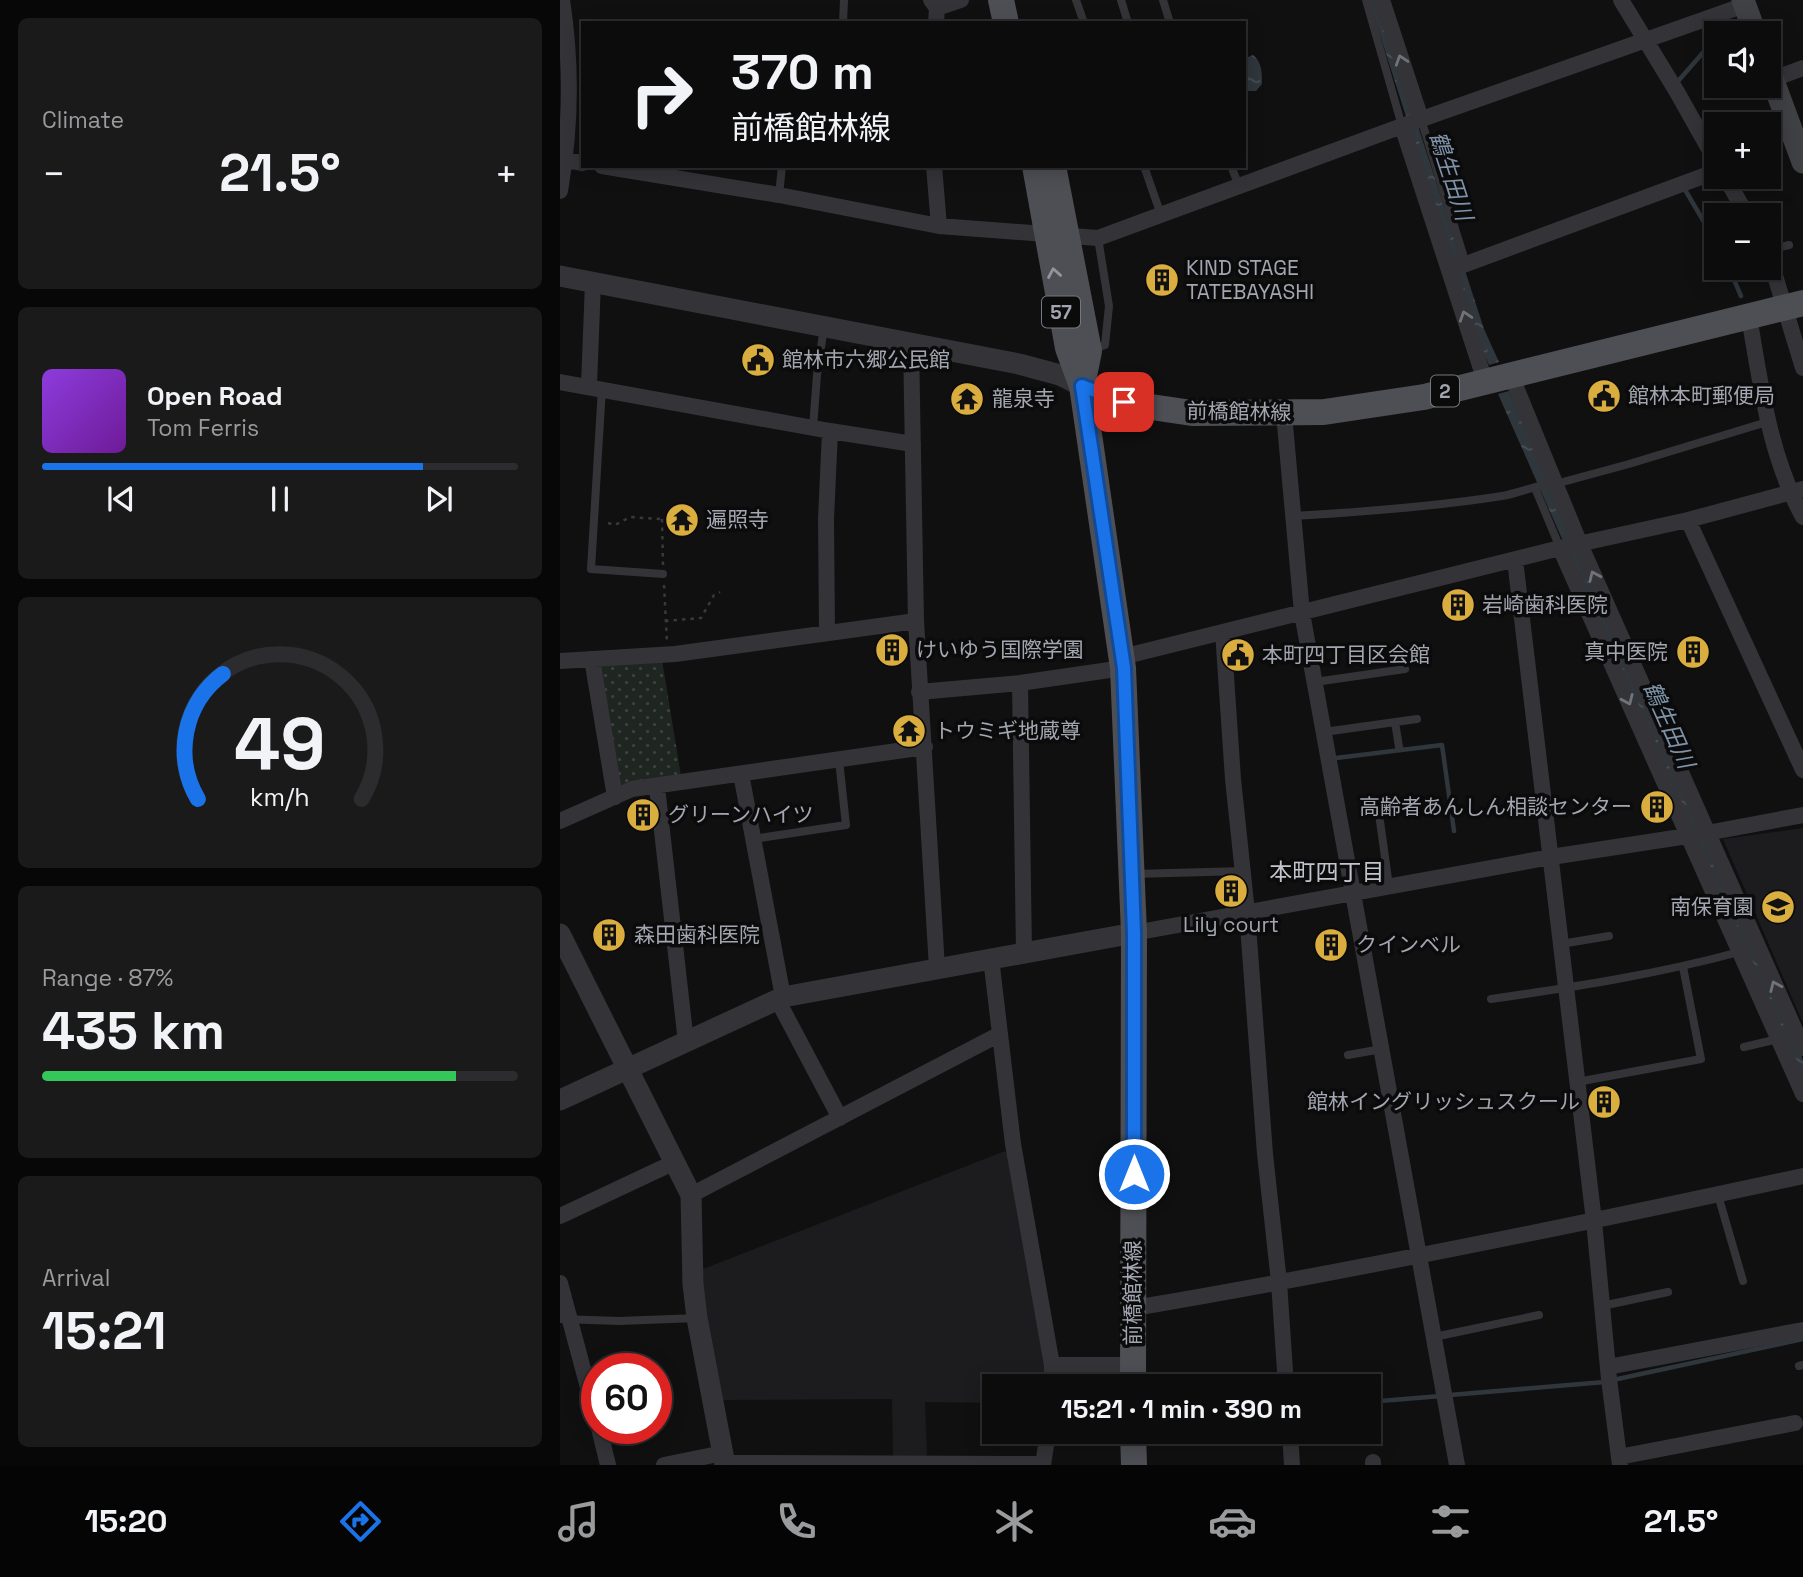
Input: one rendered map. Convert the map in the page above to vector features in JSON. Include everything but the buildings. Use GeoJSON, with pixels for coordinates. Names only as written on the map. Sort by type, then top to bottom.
{"type":"FeatureCollection","features":[{"type":"Feature","properties":{"kind":"main road"},"geometry":{"type":"LineString","coordinates":[[1001,0],[1006,21]]}},
{"type":"Feature","properties":{"kind":"main road"},"geometry":{"type":"LineString","coordinates":[[1019,0],[1024,21]]}},
{"type":"Feature","properties":{"kind":"main road"},"geometry":{"type":"LineString","coordinates":[[1744,3],[1751,21]]}},
{"type":"Feature","properties":{"kind":"main road"},"geometry":{"type":"LineString","coordinates":[[1779,98],[1803,162]]}},
{"type":"Feature","properties":{"kind":"main road","name":"57"},"geometry":{"type":"LineString","coordinates":[[1036,168],[1089,351],[1082,386]]}},
{"type":"Feature","properties":{"kind":"main road","name":"57"},"geometry":{"type":"LineString","coordinates":[[1053,168],[1068,348],[1082,386]]}},
{"type":"Feature","properties":{"kind":"main road","name":"前橋館林線"},"geometry":{"type":"LineString","coordinates":[[1133,1374],[1134,933],[1123,663],[1082,386],[1124,402],[1192,413],[1284,414],[1376,406],[1795,305]]}},
{"type":"Feature","properties":{"kind":"main road"},"geometry":{"type":"LineString","coordinates":[[1133,1444],[1134,1465]]}},
{"type":"Feature","properties":{"kind":"street"},"geometry":{"type":"LineString","coordinates":[[560,191],[569,75],[568,40],[562,0]]}},
{"type":"Feature","properties":{"kind":"street"},"geometry":{"type":"LineString","coordinates":[[935,10],[961,0]]}},
{"type":"Feature","properties":{"kind":"street"},"geometry":{"type":"LineString","coordinates":[[1382,0],[1412,122],[1459,267],[1485,381]]}},
{"type":"Feature","properties":{"kind":"street"},"geometry":{"type":"LineString","coordinates":[[1620,0],[1704,140]]}},
{"type":"Feature","properties":{"kind":"street"},"geometry":{"type":"LineString","coordinates":[[614,168],[779,195],[939,226],[1098,238],[1161,215],[1236,178],[1412,122],[1744,3]]}},
{"type":"Feature","properties":{"kind":"street"},"geometry":{"type":"LineString","coordinates":[[1781,73],[1803,68]]}},
{"type":"Feature","properties":{"kind":"street"},"geometry":{"type":"LineString","coordinates":[[563,160],[581,163]]}},
{"type":"Feature","properties":{"kind":"street"},"geometry":{"type":"LineString","coordinates":[[934,168],[939,226]]}},
{"type":"Feature","properties":{"kind":"street"},"geometry":{"type":"LineString","coordinates":[[1459,267],[1704,176]]}},
{"type":"Feature","properties":{"kind":"street"},"geometry":{"type":"LineString","coordinates":[[560,276],[1039,369],[1060,375],[1082,386]]}},
{"type":"Feature","properties":{"kind":"street"},"geometry":{"type":"LineString","coordinates":[[1781,279],[1795,305],[1803,368]]}},
{"type":"Feature","properties":{"kind":"street"},"geometry":{"type":"LineString","coordinates":[[593,282],[596,387]]}},
{"type":"Feature","properties":{"kind":"street"},"geometry":{"type":"LineString","coordinates":[[1749,317],[1767,422],[1797,491],[1803,517]]}},
{"type":"Feature","properties":{"kind":"street"},"geometry":{"type":"LineString","coordinates":[[911,344],[916,621],[937,968]]}},
{"type":"Feature","properties":{"kind":"street"},"geometry":{"type":"LineString","coordinates":[[1511,375],[1552,483],[1570,546],[1697,834],[1803,1048]]}},
{"type":"Feature","properties":{"kind":"street"},"geometry":{"type":"LineString","coordinates":[[560,382],[830,432],[913,443]]}},
{"type":"Feature","properties":{"kind":"street"},"geometry":{"type":"LineString","coordinates":[[1284,414],[1302,613],[1457,1465]]}},
{"type":"Feature","properties":{"kind":"street"},"geometry":{"type":"LineString","coordinates":[[827,632],[830,432]]}},
{"type":"Feature","properties":{"kind":"street"},"geometry":{"type":"LineString","coordinates":[[919,692],[1020,683],[1123,663],[1223,632],[1570,546],[1688,520],[1797,491]]}},
{"type":"Feature","properties":{"kind":"street"},"geometry":{"type":"LineString","coordinates":[[1688,520],[1799,752],[1803,770]]}},
{"type":"Feature","properties":{"kind":"street"},"geometry":{"type":"LineString","coordinates":[[1516,560],[1620,1461],[1794,1423]]}},
{"type":"Feature","properties":{"kind":"street"},"geometry":{"type":"LineString","coordinates":[[560,660],[667,654],[916,621]]}},
{"type":"Feature","properties":{"kind":"street"},"geometry":{"type":"LineString","coordinates":[[1223,632],[1233,779],[1247,912],[1285,1374]]}},
{"type":"Feature","properties":{"kind":"street"},"geometry":{"type":"LineString","coordinates":[[592,659],[615,797]]}},
{"type":"Feature","properties":{"kind":"street"},"geometry":{"type":"LineString","coordinates":[[1020,683],[1024,953]]}},
{"type":"Feature","properties":{"kind":"street"},"geometry":{"type":"LineString","coordinates":[[560,821],[632,789],[925,747]]}},
{"type":"Feature","properties":{"kind":"street"},"geometry":{"type":"LineString","coordinates":[[741,774],[780,998],[840,1118]]}},
{"type":"Feature","properties":{"kind":"street"},"geometry":{"type":"LineString","coordinates":[[657,787],[686,1042]]}},
{"type":"Feature","properties":{"kind":"street"},"geometry":{"type":"LineString","coordinates":[[560,1100],[780,998],[1354,892],[1803,815]]}},
{"type":"Feature","properties":{"kind":"street"},"geometry":{"type":"LineString","coordinates":[[1697,834],[1739,952],[1803,1094]]}},
{"type":"Feature","properties":{"kind":"street"},"geometry":{"type":"LineString","coordinates":[[560,934],[691,1195],[693,1284],[697,1318],[724,1460]]}},
{"type":"Feature","properties":{"kind":"street"},"geometry":{"type":"LineString","coordinates":[[991,958],[1013,1144],[1052,1374]]}},
{"type":"Feature","properties":{"kind":"street"},"geometry":{"type":"LineString","coordinates":[[691,1195],[1000,1034]]}},
{"type":"Feature","properties":{"kind":"street"},"geometry":{"type":"LineString","coordinates":[[560,1216],[675,1163]]}},
{"type":"Feature","properties":{"kind":"street"},"geometry":{"type":"LineString","coordinates":[[1134,1308],[1418,1256],[1803,1176]]}},
{"type":"Feature","properties":{"kind":"street"},"geometry":{"type":"LineString","coordinates":[[560,1283],[565,1319],[581,1370]]}},
{"type":"Feature","properties":{"kind":"street"},"geometry":{"type":"LineString","coordinates":[[1608,1367],[1803,1330]]}},
{"type":"Feature","properties":{"kind":"street"},"geometry":{"type":"LineString","coordinates":[[1052,1365],[1118,1374]]}},
{"type":"Feature","properties":{"kind":"street"},"geometry":{"type":"LineString","coordinates":[[603,1444],[608,1465]]}},
{"type":"Feature","properties":{"kind":"street"},"geometry":{"type":"LineString","coordinates":[[664,1465],[724,1460],[1043,1465],[1046,1444]]}},
{"type":"Feature","properties":{"kind":"street"},"geometry":{"type":"LineString","coordinates":[[1291,1444],[1292,1465]]}},
{"type":"Feature","properties":{"kind":"lane"},"geometry":{"type":"LineString","coordinates":[[843,21],[844,0]]}},
{"type":"Feature","properties":{"kind":"lane"},"geometry":{"type":"LineString","coordinates":[[1076,0],[1083,21]]}},
{"type":"Feature","properties":{"kind":"lane"},"geometry":{"type":"LineString","coordinates":[[1121,0],[1127,21]]}},
{"type":"Feature","properties":{"kind":"lane"},"geometry":{"type":"LineString","coordinates":[[1163,0],[1169,21]]}},
{"type":"Feature","properties":{"kind":"lane"},"geometry":{"type":"LineString","coordinates":[[1366,0],[1412,122]]}},
{"type":"Feature","properties":{"kind":"lane"},"geometry":{"type":"LineString","coordinates":[[779,195],[782,168]]}},
{"type":"Feature","properties":{"kind":"lane"},"geometry":{"type":"LineString","coordinates":[[1145,168],[1161,215]]}},
{"type":"Feature","properties":{"kind":"lane"},"geometry":{"type":"LineString","coordinates":[[1089,351],[1105,345],[1109,306],[1098,238]]}},
{"type":"Feature","properties":{"kind":"lane"},"geometry":{"type":"LineString","coordinates":[[1781,247],[1789,245]]}},
{"type":"Feature","properties":{"kind":"lane"},"geometry":{"type":"LineString","coordinates":[[813,428],[824,327]]}},
{"type":"Feature","properties":{"kind":"lane"},"geometry":{"type":"LineString","coordinates":[[596,387],[591,569],[663,574]]}},
{"type":"Feature","properties":{"kind":"lane"},"geometry":{"type":"LineString","coordinates":[[1293,516],[1396,510],[1506,496],[1629,464],[1767,422]]}},
{"type":"Feature","properties":{"kind":"lane"},"geometry":{"type":"LineString","coordinates":[[1536,487],[1570,546]]}},
{"type":"Feature","properties":{"kind":"lane"},"geometry":{"type":"LineString","coordinates":[[1315,682],[1405,669]]}},
{"type":"Feature","properties":{"kind":"lane"},"geometry":{"type":"LineString","coordinates":[[1324,732],[1417,719]]}},
{"type":"Feature","properties":{"kind":"lane"},"geometry":{"type":"LineString","coordinates":[[1395,722],[1399,747]]}},
{"type":"Feature","properties":{"kind":"lane"},"geometry":{"type":"LineString","coordinates":[[753,839],[846,825],[838,760]]}},
{"type":"Feature","properties":{"kind":"lane"},"geometry":{"type":"LineString","coordinates":[[1378,814],[1389,886]]}},
{"type":"Feature","properties":{"kind":"lane"},"geometry":{"type":"LineString","coordinates":[[1131,874],[1243,871]]}},
{"type":"Feature","properties":{"kind":"lane"},"geometry":{"type":"LineString","coordinates":[[1561,944],[1609,936]]}},
{"type":"Feature","properties":{"kind":"lane"},"geometry":{"type":"LineString","coordinates":[[1491,999],[1683,967],[1739,952]]}},
{"type":"Feature","properties":{"kind":"lane"},"geometry":{"type":"LineString","coordinates":[[1577,1082],[1700,1059],[1683,967]]}},
{"type":"Feature","properties":{"kind":"lane"},"geometry":{"type":"LineString","coordinates":[[1744,1047],[1778,1039]]}},
{"type":"Feature","properties":{"kind":"lane"},"geometry":{"type":"LineString","coordinates":[[1348,1055],[1382,1049]]}},
{"type":"Feature","properties":{"kind":"lane"},"geometry":{"type":"LineString","coordinates":[[1718,1195],[1743,1281]]}},
{"type":"Feature","properties":{"kind":"lane"},"geometry":{"type":"LineString","coordinates":[[1602,1306],[1668,1292]]}},
{"type":"Feature","properties":{"kind":"lane"},"geometry":{"type":"LineString","coordinates":[[1434,1337],[1539,1315]]}},
{"type":"Feature","properties":{"kind":"lane"},"geometry":{"type":"LineString","coordinates":[[565,1319],[619,1321],[697,1318]]}},
{"type":"Feature","properties":{"kind":"path"},"geometry":{"type":"LineString","coordinates":[[608,523],[615,525],[630,517],[676,520]]}},
{"type":"Feature","properties":{"kind":"path"},"geometry":{"type":"LineString","coordinates":[[662,519],[667,654]]}},
{"type":"Feature","properties":{"kind":"path"},"geometry":{"type":"LineString","coordinates":[[666,621],[701,618],[714,595],[720,592]]}},
{"type":"Feature","properties":{"kind":"shaded area"},"geometry":{"type":"Polygon","coordinates":[[[662,660],[681,776],[620,785],[598,664],[662,660]]]}},
{"type":"Feature","properties":{"kind":"shaded area","name":"南保育園"},"geometry":{"type":"Polygon","coordinates":[[[1803,828],[1803,1023],[1723,839],[1803,828]]]}},
{"type":"Feature","properties":{"kind":"shaded area"},"geometry":{"type":"Polygon","coordinates":[[[1005,1151],[1009,1156],[1044,1374],[982,1374],[982,1403],[925,1402],[927,1457],[893,1456],[892,1399],[723,1400],[702,1298],[703,1269],[1005,1151]]]}},
{"type":"Feature","properties":{"kind":"water"},"geometry":{"type":"Polygon","coordinates":[[[1369,0],[1377,0],[1484,329],[1499,362],[1489,365],[1475,334],[1369,0]]]}},
{"type":"Feature","properties":{"kind":"water"},"geometry":{"type":"Polygon","coordinates":[[[1253,55],[1260,64],[1262,84],[1256,91],[1246,90],[1246,58],[1253,55]]]}},
{"type":"Feature","properties":{"kind":"water"},"geometry":{"type":"Polygon","coordinates":[[[1509,391],[1803,1060],[1803,1084],[1498,394],[1509,391]]]}},
{"type":"Feature","properties":{"kind":"waterway"},"geometry":{"type":"LineString","coordinates":[[1679,80],[1704,52]]}},
{"type":"Feature","properties":{"kind":"waterway"},"geometry":{"type":"LineString","coordinates":[[1684,188],[1704,222]]}},
{"type":"Feature","properties":{"kind":"waterway"},"geometry":{"type":"LineString","coordinates":[[1734,280],[1741,296]]}},
{"type":"Feature","properties":{"kind":"waterway"},"geometry":{"type":"LineString","coordinates":[[1336,758],[1442,745],[1454,831]]}},
{"type":"Feature","properties":{"kind":"waterway"},"geometry":{"type":"LineString","coordinates":[[1613,1380],[1803,1339]]}},
{"type":"Feature","properties":{"kind":"waterway"},"geometry":{"type":"LineString","coordinates":[[1450,1395],[1605,1382]]}},
{"type":"Feature","properties":{"kind":"waterway"},"geometry":{"type":"LineString","coordinates":[[1381,1401],[1441,1396]]}},
{"type":"Feature","properties":{"kind":"place","name":"KIND STAGE TATEBAYASHI"},"geometry":{"type":"Point","coordinates":[1162,280]}},
{"type":"Feature","properties":{"kind":"place","name":"館林市六郷公民館"},"geometry":{"type":"Point","coordinates":[758,360]}},
{"type":"Feature","properties":{"kind":"place","name":"館林本町郵便局"},"geometry":{"type":"Point","coordinates":[1604,396]}},
{"type":"Feature","properties":{"kind":"place","name":"龍泉寺"},"geometry":{"type":"Point","coordinates":[967,399]}},
{"type":"Feature","properties":{"kind":"place","name":"遍照寺"},"geometry":{"type":"Point","coordinates":[682,520]}},
{"type":"Feature","properties":{"kind":"place","name":"岩崎歯科医院"},"geometry":{"type":"Point","coordinates":[1458,605]}},
{"type":"Feature","properties":{"kind":"place","name":"けいゆう国際学園"},"geometry":{"type":"Point","coordinates":[892,650]}},
{"type":"Feature","properties":{"kind":"place","name":"真中医院"},"geometry":{"type":"Point","coordinates":[1693,652]}},
{"type":"Feature","properties":{"kind":"place","name":"本町四丁目区会館"},"geometry":{"type":"Point","coordinates":[1238,655]}},
{"type":"Feature","properties":{"kind":"place","name":"トウミギ地蔵尊"},"geometry":{"type":"Point","coordinates":[909,731]}},
{"type":"Feature","properties":{"kind":"place","name":"高齢者あんしん相談センター"},"geometry":{"type":"Point","coordinates":[1657,807]}},
{"type":"Feature","properties":{"kind":"place","name":"グリーンハイツ"},"geometry":{"type":"Point","coordinates":[643,815]}},
{"type":"Feature","properties":{"kind":"place","name":"Lily court"},"geometry":{"type":"Point","coordinates":[1231,891]}},
{"type":"Feature","properties":{"kind":"place","name":"南保育園"},"geometry":{"type":"Point","coordinates":[1778,907]}},
{"type":"Feature","properties":{"kind":"place","name":"森田歯科医院"},"geometry":{"type":"Point","coordinates":[609,935]}},
{"type":"Feature","properties":{"kind":"place","name":"クインベル"},"geometry":{"type":"Point","coordinates":[1331,945]}},
{"type":"Feature","properties":{"kind":"place","name":"館林イングリッシュスクール"},"geometry":{"type":"Point","coordinates":[1604,1102]}},
{"type":"Feature","properties":{"kind":"district","name":"本町四丁目"},"geometry":{"type":"Point","coordinates":[1327,872]}},
{"type":"Feature","properties":{"kind":"route"},"geometry":{"type":"LineString","coordinates":[[1124,402],[1082,386],[1124,668],[1134,933],[1134,1174]]}},
{"type":"Feature","properties":{"kind":"water label","name":"鶴生田川"},"geometry":{"type":"Point","coordinates":[1451,176]}},
{"type":"Feature","properties":{"kind":"water label","name":"鶴生田川"},"geometry":{"type":"Point","coordinates":[1669,725]}}]}
